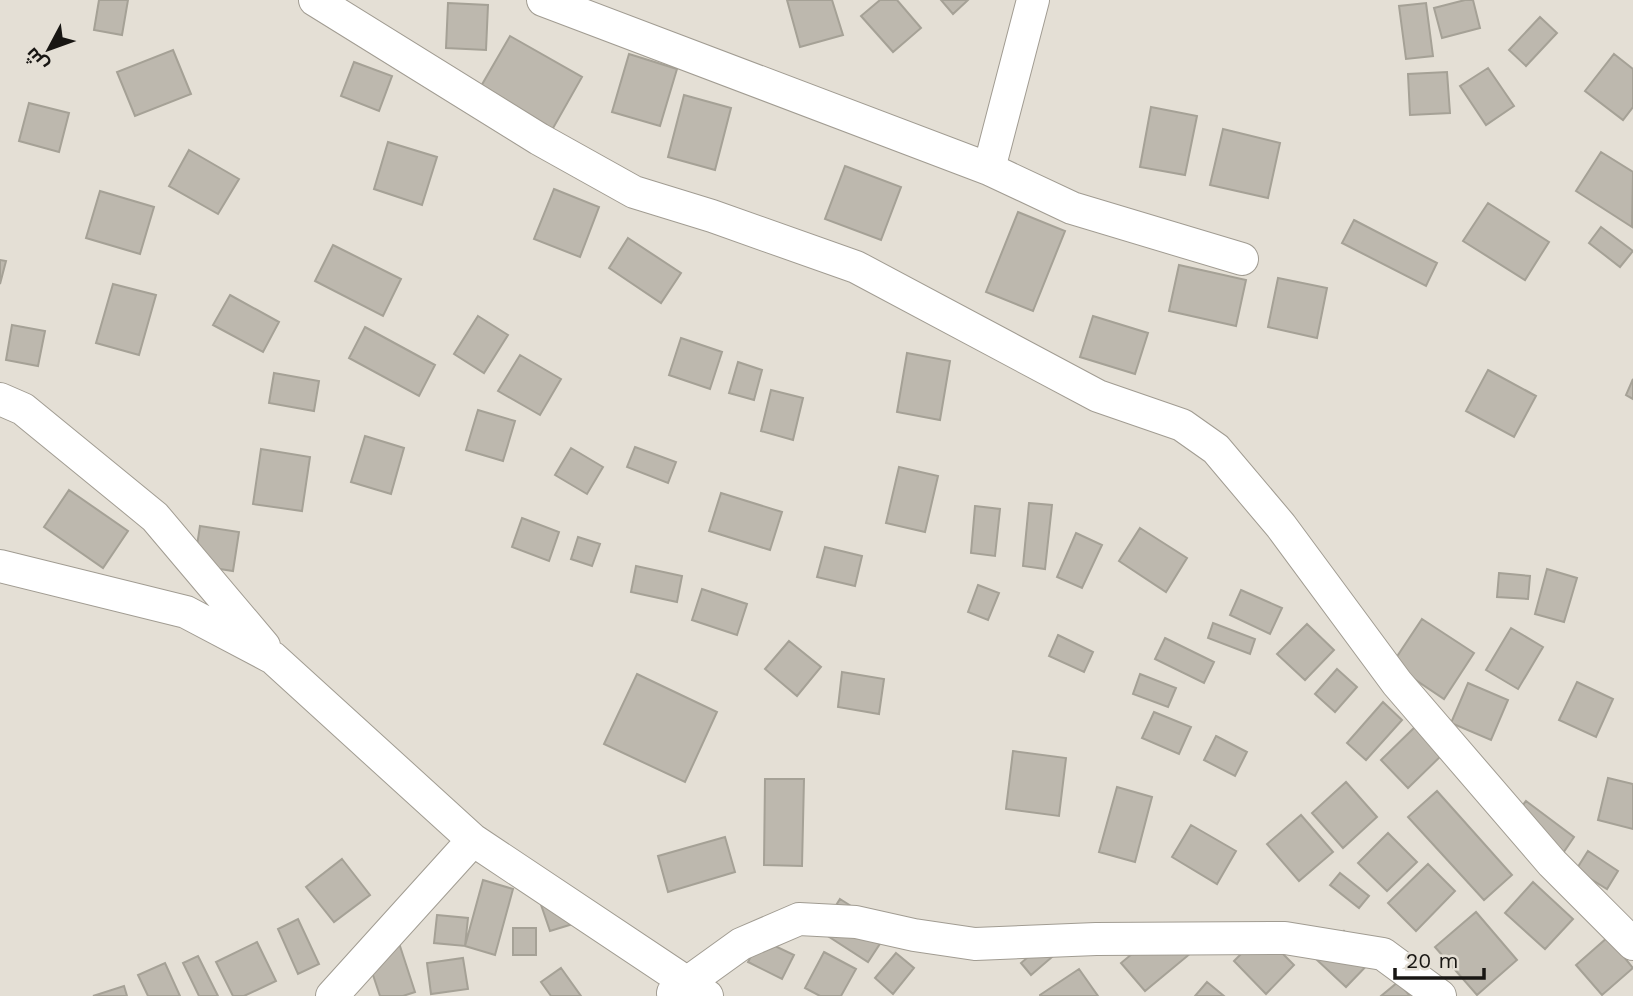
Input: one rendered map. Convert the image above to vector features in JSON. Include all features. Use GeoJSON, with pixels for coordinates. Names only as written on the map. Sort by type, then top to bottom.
{"type":"FeatureCollection","features":[{"type":"Feature","properties":{"kind":"street"},"geometry":{"type":"LineString","coordinates":[[315,0],[539,139],[634,192],[712,216],[856,267],[1098,396],[1182,425],[1216,449],[1282,526],[1397,683],[1552,863],[1633,944]]}},
{"type":"Feature","properties":{"kind":"street"},"geometry":{"type":"LineString","coordinates":[[543,0],[989,169],[1072,208],[1242,259]]}},
{"type":"Feature","properties":{"kind":"street"},"geometry":{"type":"LineString","coordinates":[[989,169],[1033,0]]}},
{"type":"Feature","properties":{"kind":"street"},"geometry":{"type":"LineString","coordinates":[[0,400],[23,408],[156,517],[273,658],[473,841],[687,991],[741,944],[799,919],[856,922],[914,935],[975,944],[1096,939],[1285,938],[1383,954],[1440,996]]}},
{"type":"Feature","properties":{"kind":"street"},"geometry":{"type":"LineString","coordinates":[[0,566],[186,612],[273,658]]}},
{"type":"Feature","properties":{"kind":"street"},"geometry":{"type":"LineString","coordinates":[[332,996],[473,841]]}},
{"type":"Feature","properties":{"kind":"building"},"geometry":{"type":"Polygon","coordinates":[[[99,0],[128,0],[122,35],[94,30],[99,0]]]}},
{"type":"Feature","properties":{"kind":"building"},"geometry":{"type":"Polygon","coordinates":[[[787,0],[832,0],[843,35],[800,47],[787,0]]]}},
{"type":"Feature","properties":{"kind":"building"},"geometry":{"type":"Polygon","coordinates":[[[880,0],[897,0],[921,28],[893,52],[861,16],[880,0]]]}},
{"type":"Feature","properties":{"kind":"building"},"geometry":{"type":"Polygon","coordinates":[[[941,0],[968,0],[953,14],[941,0]]]}},
{"type":"Feature","properties":{"kind":"building"},"geometry":{"type":"Polygon","coordinates":[[[1473,0],[1480,28],[1442,38],[1434,8],[1473,0]]]}},
{"type":"Feature","properties":{"kind":"building"},"geometry":{"type":"Polygon","coordinates":[[[448,3],[488,5],[486,50],[446,48],[448,3]]]}},
{"type":"Feature","properties":{"kind":"building"},"geometry":{"type":"Polygon","coordinates":[[[1426,3],[1433,56],[1406,59],[1399,6],[1426,3]]]}},
{"type":"Feature","properties":{"kind":"building"},"geometry":{"type":"Polygon","coordinates":[[[1540,17],[1557,33],[1526,66],[1509,50],[1540,17]]]}},
{"type":"Feature","properties":{"kind":"building"},"geometry":{"type":"Polygon","coordinates":[[[510,36],[582,77],[552,130],[480,88],[510,36]]]}},
{"type":"Feature","properties":{"kind":"building"},"geometry":{"type":"Polygon","coordinates":[[[173,50],[191,94],[135,116],[117,72],[173,50]]]}},
{"type":"Feature","properties":{"kind":"building"},"geometry":{"type":"Polygon","coordinates":[[[629,54],[677,69],[660,126],[612,112],[629,54]]]}},
{"type":"Feature","properties":{"kind":"building"},"geometry":{"type":"Polygon","coordinates":[[[1614,54],[1633,69],[1633,107],[1623,120],[1585,91],[1614,54]]]}},
{"type":"Feature","properties":{"kind":"building"},"geometry":{"type":"Polygon","coordinates":[[[354,62],[392,76],[379,111],[341,96],[354,62]]]}},
{"type":"Feature","properties":{"kind":"building"},"geometry":{"type":"Polygon","coordinates":[[[1488,68],[1514,106],[1486,125],[1460,86],[1488,68]]]}},
{"type":"Feature","properties":{"kind":"building"},"geometry":{"type":"Polygon","coordinates":[[[1447,72],[1450,113],[1410,115],[1408,74],[1447,72]]]}},
{"type":"Feature","properties":{"kind":"building"},"geometry":{"type":"Polygon","coordinates":[[[684,95],[731,108],[715,170],[668,157],[684,95]]]}},
{"type":"Feature","properties":{"kind":"building"},"geometry":{"type":"Polygon","coordinates":[[[29,103],[69,113],[59,152],[19,141],[29,103]]]}},
{"type":"Feature","properties":{"kind":"building"},"geometry":{"type":"Polygon","coordinates":[[[1151,107],[1197,116],[1185,175],[1140,167],[1151,107]]]}},
{"type":"Feature","properties":{"kind":"building"},"geometry":{"type":"Polygon","coordinates":[[[1223,129],[1280,143],[1268,198],[1210,185],[1223,129]]]}},
{"type":"Feature","properties":{"kind":"building"},"geometry":{"type":"Polygon","coordinates":[[[388,142],[437,157],[422,205],[374,189],[388,142]]]}},
{"type":"Feature","properties":{"kind":"building"},"geometry":{"type":"Polygon","coordinates":[[[189,150],[239,179],[218,214],[169,186],[189,150]]]}},
{"type":"Feature","properties":{"kind":"building"},"geometry":{"type":"Polygon","coordinates":[[[1601,152],[1633,172],[1632,227],[1576,191],[1601,152]]]}},
{"type":"Feature","properties":{"kind":"building"},"geometry":{"type":"Polygon","coordinates":[[[845,166],[901,187],[881,240],[825,219],[845,166]]]}},
{"type":"Feature","properties":{"kind":"building"},"geometry":{"type":"Polygon","coordinates":[[[554,189],[599,207],[580,257],[534,239],[554,189]]]}},
{"type":"Feature","properties":{"kind":"building"},"geometry":{"type":"Polygon","coordinates":[[[100,191],[154,207],[140,254],[86,238],[100,191]]]}},
{"type":"Feature","properties":{"kind":"building"},"geometry":{"type":"Polygon","coordinates":[[[1488,203],[1549,242],[1525,280],[1463,241],[1488,203]]]}},
{"type":"Feature","properties":{"kind":"building"},"geometry":{"type":"Polygon","coordinates":[[[1018,212],[1065,231],[1033,311],[986,292],[1018,212]]]}},
{"type":"Feature","properties":{"kind":"building"},"geometry":{"type":"Polygon","coordinates":[[[1354,220],[1437,263],[1426,286],[1342,243],[1354,220]]]}},
{"type":"Feature","properties":{"kind":"building"},"geometry":{"type":"Polygon","coordinates":[[[1601,227],[1633,251],[1620,267],[1589,243],[1601,227]]]}},
{"type":"Feature","properties":{"kind":"building"},"geometry":{"type":"Polygon","coordinates":[[[628,238],[681,273],[661,303],[609,268],[628,238]]]}},
{"type":"Feature","properties":{"kind":"building"},"geometry":{"type":"Polygon","coordinates":[[[333,245],[401,279],[383,316],[315,281],[333,245]]]}},
{"type":"Feature","properties":{"kind":"building"},"geometry":{"type":"Polygon","coordinates":[[[0,260],[6,261],[0,284],[0,260]]]}},
{"type":"Feature","properties":{"kind":"building"},"geometry":{"type":"Polygon","coordinates":[[[1179,265],[1246,280],[1236,326],[1169,311],[1179,265]]]}},
{"type":"Feature","properties":{"kind":"building"},"geometry":{"type":"Polygon","coordinates":[[[1278,278],[1327,288],[1317,338],[1268,327],[1278,278]]]}},
{"type":"Feature","properties":{"kind":"building"},"geometry":{"type":"Polygon","coordinates":[[[113,284],[156,295],[139,355],[96,343],[113,284]]]}},
{"type":"Feature","properties":{"kind":"building"},"geometry":{"type":"Polygon","coordinates":[[[230,295],[279,322],[263,352],[213,325],[230,295]]]}},
{"type":"Feature","properties":{"kind":"building"},"geometry":{"type":"Polygon","coordinates":[[[478,316],[508,335],[484,373],[454,354],[478,316]]]}},
{"type":"Feature","properties":{"kind":"building"},"geometry":{"type":"Polygon","coordinates":[[[1093,316],[1148,333],[1135,374],[1080,357],[1093,316]]]}},
{"type":"Feature","properties":{"kind":"building"},"geometry":{"type":"Polygon","coordinates":[[[12,325],[45,331],[38,366],[6,360],[12,325]]]}},
{"type":"Feature","properties":{"kind":"building"},"geometry":{"type":"Polygon","coordinates":[[[365,327],[435,365],[419,396],[349,358],[365,327]]]}},
{"type":"Feature","properties":{"kind":"building"},"geometry":{"type":"Polygon","coordinates":[[[681,338],[722,352],[710,389],[669,375],[681,338]]]}},
{"type":"Feature","properties":{"kind":"building"},"geometry":{"type":"Polygon","coordinates":[[[907,353],[950,361],[940,420],[897,412],[907,353]]]}},
{"type":"Feature","properties":{"kind":"building"},"geometry":{"type":"Polygon","coordinates":[[[520,355],[561,379],[540,415],[498,391],[520,355]]]}},
{"type":"Feature","properties":{"kind":"building"},"geometry":{"type":"Polygon","coordinates":[[[738,362],[762,370],[754,400],[729,393],[738,362]]]}},
{"type":"Feature","properties":{"kind":"building"},"geometry":{"type":"Polygon","coordinates":[[[1488,370],[1536,396],[1514,437],[1466,411],[1488,370]]]}},
{"type":"Feature","properties":{"kind":"building"},"geometry":{"type":"Polygon","coordinates":[[[274,373],[319,381],[314,411],[269,403],[274,373]]]}},
{"type":"Feature","properties":{"kind":"building"},"geometry":{"type":"Polygon","coordinates":[[[1633,379],[1633,399],[1626,395],[1633,379]]]}},
{"type":"Feature","properties":{"kind":"building"},"geometry":{"type":"Polygon","coordinates":[[[771,390],[803,398],[793,440],[761,431],[771,390]]]}},
{"type":"Feature","properties":{"kind":"building"},"geometry":{"type":"Polygon","coordinates":[[[478,410],[515,421],[503,461],[466,450],[478,410]]]}},
{"type":"Feature","properties":{"kind":"building"},"geometry":{"type":"Polygon","coordinates":[[[365,436],[404,448],[391,494],[351,482],[365,436]]]}},
{"type":"Feature","properties":{"kind":"building"},"geometry":{"type":"Polygon","coordinates":[[[635,447],[676,462],[668,483],[627,467],[635,447]]]}},
{"type":"Feature","properties":{"kind":"building"},"geometry":{"type":"Polygon","coordinates":[[[571,448],[603,467],[587,494],[555,475],[571,448]]]}},
{"type":"Feature","properties":{"kind":"building"},"geometry":{"type":"Polygon","coordinates":[[[261,449],[310,457],[302,511],[253,504],[261,449]]]}},
{"type":"Feature","properties":{"kind":"building"},"geometry":{"type":"Polygon","coordinates":[[[899,467],[938,476],[925,532],[886,523],[899,467]]]}},
{"type":"Feature","properties":{"kind":"building"},"geometry":{"type":"Polygon","coordinates":[[[69,490],[128,531],[103,568],[44,527],[69,490]]]}},
{"type":"Feature","properties":{"kind":"building"},"geometry":{"type":"Polygon","coordinates":[[[721,493],[782,512],[770,550],[709,531],[721,493]]]}},
{"type":"Feature","properties":{"kind":"building"},"geometry":{"type":"Polygon","coordinates":[[[1029,503],[1052,505],[1045,569],[1023,566],[1029,503]]]}},
{"type":"Feature","properties":{"kind":"building"},"geometry":{"type":"Polygon","coordinates":[[[975,506],[1000,509],[995,556],[971,553],[975,506]]]}},
{"type":"Feature","properties":{"kind":"building"},"geometry":{"type":"Polygon","coordinates":[[[522,518],[559,532],[549,561],[512,547],[522,518]]]}},
{"type":"Feature","properties":{"kind":"building"},"geometry":{"type":"Polygon","coordinates":[[[200,526],[239,532],[233,571],[194,565],[200,526]]]}},
{"type":"Feature","properties":{"kind":"building"},"geometry":{"type":"Polygon","coordinates":[[[1140,528],[1187,558],[1166,592],[1119,561],[1140,528]]]}},
{"type":"Feature","properties":{"kind":"building"},"geometry":{"type":"Polygon","coordinates":[[[1076,533],[1102,545],[1082,588],[1057,577],[1076,533]]]}},
{"type":"Feature","properties":{"kind":"building"},"geometry":{"type":"Polygon","coordinates":[[[578,537],[600,544],[592,566],[571,559],[578,537]]]}},
{"type":"Feature","properties":{"kind":"building"},"geometry":{"type":"Polygon","coordinates":[[[825,547],[862,556],[855,586],[817,577],[825,547]]]}},
{"type":"Feature","properties":{"kind":"building"},"geometry":{"type":"Polygon","coordinates":[[[636,566],[682,576],[677,602],[631,592],[636,566]]]}},
{"type":"Feature","properties":{"kind":"building"},"geometry":{"type":"Polygon","coordinates":[[[1547,569],[1577,578],[1564,622],[1535,614],[1547,569]]]}},
{"type":"Feature","properties":{"kind":"building"},"geometry":{"type":"Polygon","coordinates":[[[1499,573],[1530,576],[1528,599],[1497,597],[1499,573]]]}},
{"type":"Feature","properties":{"kind":"building"},"geometry":{"type":"Polygon","coordinates":[[[978,585],[999,593],[988,620],[968,612],[978,585]]]}},
{"type":"Feature","properties":{"kind":"building"},"geometry":{"type":"Polygon","coordinates":[[[702,589],[747,604],[737,635],[692,620],[702,589]]]}},
{"type":"Feature","properties":{"kind":"building"},"geometry":{"type":"Polygon","coordinates":[[[1241,590],[1282,608],[1270,634],[1230,615],[1241,590]]]}},
{"type":"Feature","properties":{"kind":"building"},"geometry":{"type":"Polygon","coordinates":[[[1422,619],[1474,653],[1444,699],[1392,664],[1422,619]]]}},
{"type":"Feature","properties":{"kind":"building"},"geometry":{"type":"Polygon","coordinates":[[[1213,623],[1255,639],[1250,654],[1208,638],[1213,623]]]}},
{"type":"Feature","properties":{"kind":"building"},"geometry":{"type":"Polygon","coordinates":[[[1307,624],[1334,650],[1305,680],[1277,654],[1307,624]]]}},
{"type":"Feature","properties":{"kind":"building"},"geometry":{"type":"Polygon","coordinates":[[[1511,628],[1543,647],[1518,689],[1486,670],[1511,628]]]}},
{"type":"Feature","properties":{"kind":"building"},"geometry":{"type":"Polygon","coordinates":[[[1058,635],[1093,652],[1084,672],[1049,656],[1058,635]]]}},
{"type":"Feature","properties":{"kind":"building"},"geometry":{"type":"Polygon","coordinates":[[[1165,638],[1214,662],[1204,683],[1155,659],[1165,638]]]}},
{"type":"Feature","properties":{"kind":"building"},"geometry":{"type":"Polygon","coordinates":[[[789,641],[821,667],[797,696],[765,669],[789,641]]]}},
{"type":"Feature","properties":{"kind":"building"},"geometry":{"type":"Polygon","coordinates":[[[1337,669],[1357,687],[1335,712],[1315,694],[1337,669]]]}},
{"type":"Feature","properties":{"kind":"building"},"geometry":{"type":"Polygon","coordinates":[[[842,672],[884,679],[879,714],[838,707],[842,672]]]}},
{"type":"Feature","properties":{"kind":"building"},"geometry":{"type":"Polygon","coordinates":[[[637,674],[717,712],[685,782],[604,744],[637,674]]]}},
{"type":"Feature","properties":{"kind":"building"},"geometry":{"type":"Polygon","coordinates":[[[1140,674],[1176,688],[1168,707],[1133,694],[1140,674]]]}},
{"type":"Feature","properties":{"kind":"building"},"geometry":{"type":"Polygon","coordinates":[[[1577,682],[1613,699],[1596,737],[1559,720],[1577,682]]]}},
{"type":"Feature","properties":{"kind":"building"},"geometry":{"type":"Polygon","coordinates":[[[1468,683],[1508,700],[1491,740],[1451,723],[1468,683]]]}},
{"type":"Feature","properties":{"kind":"building"},"geometry":{"type":"Polygon","coordinates":[[[1383,702],[1402,720],[1366,760],[1347,743],[1383,702]]]}},
{"type":"Feature","properties":{"kind":"building"},"geometry":{"type":"Polygon","coordinates":[[[1154,712],[1191,727],[1179,754],[1142,738],[1154,712]]]}},
{"type":"Feature","properties":{"kind":"building"},"geometry":{"type":"Polygon","coordinates":[[[1417,725],[1445,752],[1408,788],[1381,760],[1417,725]]]}},
{"type":"Feature","properties":{"kind":"building"},"geometry":{"type":"Polygon","coordinates":[[[1216,736],[1247,752],[1235,776],[1204,760],[1216,736]]]}},
{"type":"Feature","properties":{"kind":"building"},"geometry":{"type":"Polygon","coordinates":[[[1013,751],[1066,758],[1059,816],[1006,809],[1013,751]]]}},
{"type":"Feature","properties":{"kind":"building"},"geometry":{"type":"Polygon","coordinates":[[[1608,778],[1633,784],[1633,829],[1598,820],[1608,778]]]}},
{"type":"Feature","properties":{"kind":"building"},"geometry":{"type":"Polygon","coordinates":[[[765,779],[804,779],[802,866],[764,865],[765,779]]]}},
{"type":"Feature","properties":{"kind":"building"},"geometry":{"type":"Polygon","coordinates":[[[1346,782],[1377,817],[1343,848],[1312,813],[1346,782]]]}},
{"type":"Feature","properties":{"kind":"building"},"geometry":{"type":"Polygon","coordinates":[[[1117,787],[1152,797],[1135,862],[1099,852],[1117,787]]]}},
{"type":"Feature","properties":{"kind":"building"},"geometry":{"type":"Polygon","coordinates":[[[1437,791],[1512,875],[1484,900],[1408,817],[1437,791]]]}},
{"type":"Feature","properties":{"kind":"building"},"geometry":{"type":"Polygon","coordinates":[[[1526,801],[1574,837],[1561,856],[1512,819],[1526,801]]]}},
{"type":"Feature","properties":{"kind":"building"},"geometry":{"type":"Polygon","coordinates":[[[1301,815],[1333,852],[1299,881],[1267,844],[1301,815]]]}},
{"type":"Feature","properties":{"kind":"building"},"geometry":{"type":"Polygon","coordinates":[[[1191,825],[1236,851],[1217,884],[1172,857],[1191,825]]]}},
{"type":"Feature","properties":{"kind":"building"},"geometry":{"type":"Polygon","coordinates":[[[1388,833],[1417,862],[1387,891],[1358,863],[1388,833]]]}},
{"type":"Feature","properties":{"kind":"building"},"geometry":{"type":"Polygon","coordinates":[[[725,837],[735,872],[668,892],[658,856],[725,837]]]}},
{"type":"Feature","properties":{"kind":"building"},"geometry":{"type":"Polygon","coordinates":[[[1588,851],[1618,871],[1607,889],[1576,870],[1588,851]]]}},
{"type":"Feature","properties":{"kind":"building"},"geometry":{"type":"Polygon","coordinates":[[[342,859],[370,895],[334,922],[306,887],[342,859]]]}},
{"type":"Feature","properties":{"kind":"building"},"geometry":{"type":"Polygon","coordinates":[[[1428,864],[1455,891],[1416,931],[1388,903],[1428,864]]]}},
{"type":"Feature","properties":{"kind":"building"},"geometry":{"type":"Polygon","coordinates":[[[1340,873],[1369,896],[1359,908],[1330,885],[1340,873]]]}},
{"type":"Feature","properties":{"kind":"building"},"geometry":{"type":"Polygon","coordinates":[[[483,880],[513,889],[495,955],[465,946],[483,880]]]}},
{"type":"Feature","properties":{"kind":"building"},"geometry":{"type":"Polygon","coordinates":[[[1533,882],[1573,919],[1545,949],[1505,913],[1533,882]]]}},
{"type":"Feature","properties":{"kind":"building"},"geometry":{"type":"Polygon","coordinates":[[[537,893],[576,923],[550,931],[537,893]]]}},
{"type":"Feature","properties":{"kind":"building"},"geometry":{"type":"Polygon","coordinates":[[[840,899],[889,930],[868,962],[820,931],[840,899]]]}},
{"type":"Feature","properties":{"kind":"building"},"geometry":{"type":"Polygon","coordinates":[[[1476,912],[1517,960],[1477,995],[1435,947],[1476,912]]]}},
{"type":"Feature","properties":{"kind":"building"},"geometry":{"type":"Polygon","coordinates":[[[437,915],[468,918],[465,946],[434,943],[437,915]]]}},
{"type":"Feature","properties":{"kind":"building"},"geometry":{"type":"Polygon","coordinates":[[[298,919],[319,964],[298,974],[278,929],[298,919]]]}},
{"type":"Feature","properties":{"kind":"building"},"geometry":{"type":"Polygon","coordinates":[[[1167,925],[1191,953],[1145,991],[1121,963],[1167,925]]]}},
{"type":"Feature","properties":{"kind":"building"},"geometry":{"type":"Polygon","coordinates":[[[513,928],[536,928],[536,955],[513,955],[513,928]]]}},
{"type":"Feature","properties":{"kind":"building"},"geometry":{"type":"Polygon","coordinates":[[[1344,931],[1374,958],[1346,987],[1317,960],[1344,931]]]}},
{"type":"Feature","properties":{"kind":"building"},"geometry":{"type":"Polygon","coordinates":[[[1056,933],[1066,945],[1031,975],[1021,963],[1056,933]]]}},
{"type":"Feature","properties":{"kind":"building"},"geometry":{"type":"Polygon","coordinates":[[[1262,933],[1294,965],[1266,994],[1234,961],[1262,933]]]}},
{"type":"Feature","properties":{"kind":"building"},"geometry":{"type":"Polygon","coordinates":[[[1608,937],[1633,968],[1602,995],[1576,965],[1608,937]]]}},
{"type":"Feature","properties":{"kind":"building"},"geometry":{"type":"Polygon","coordinates":[[[760,939],[794,955],[782,979],[748,962],[760,939]]]}},
{"type":"Feature","properties":{"kind":"building"},"geometry":{"type":"Polygon","coordinates":[[[257,942],[276,981],[244,996],[233,996],[216,962],[257,942]]]}},
{"type":"Feature","properties":{"kind":"building"},"geometry":{"type":"Polygon","coordinates":[[[399,943],[415,992],[403,996],[380,996],[366,954],[399,943]]]}},
{"type":"Feature","properties":{"kind":"building"},"geometry":{"type":"Polygon","coordinates":[[[824,952],[856,969],[841,996],[820,996],[805,988],[824,952]]]}},
{"type":"Feature","properties":{"kind":"building"},"geometry":{"type":"Polygon","coordinates":[[[896,953],[914,968],[893,994],[875,978],[896,953]]]}},
{"type":"Feature","properties":{"kind":"building"},"geometry":{"type":"Polygon","coordinates":[[[198,956],[218,996],[199,996],[183,963],[198,956]]]}},
{"type":"Feature","properties":{"kind":"building"},"geometry":{"type":"Polygon","coordinates":[[[463,958],[468,989],[431,994],[427,963],[463,958]]]}},
{"type":"Feature","properties":{"kind":"building"},"geometry":{"type":"Polygon","coordinates":[[[165,963],[180,996],[148,996],[138,975],[165,963]]]}},
{"type":"Feature","properties":{"kind":"building"},"geometry":{"type":"Polygon","coordinates":[[[561,968],[581,996],[551,996],[541,982],[561,968]]]}},
{"type":"Feature","properties":{"kind":"building"},"geometry":{"type":"Polygon","coordinates":[[[1079,969],[1098,996],[1040,996],[1040,995],[1079,969]]]}},
{"type":"Feature","properties":{"kind":"building"},"geometry":{"type":"Polygon","coordinates":[[[1207,982],[1224,996],[1195,996],[1207,982]]]}},
{"type":"Feature","properties":{"kind":"building"},"geometry":{"type":"Polygon","coordinates":[[[1398,982],[1410,996],[1381,996],[1398,982]]]}},
{"type":"Feature","properties":{"kind":"building"},"geometry":{"type":"Polygon","coordinates":[[[124,986],[127,996],[93,996],[124,986]]]}}]}
